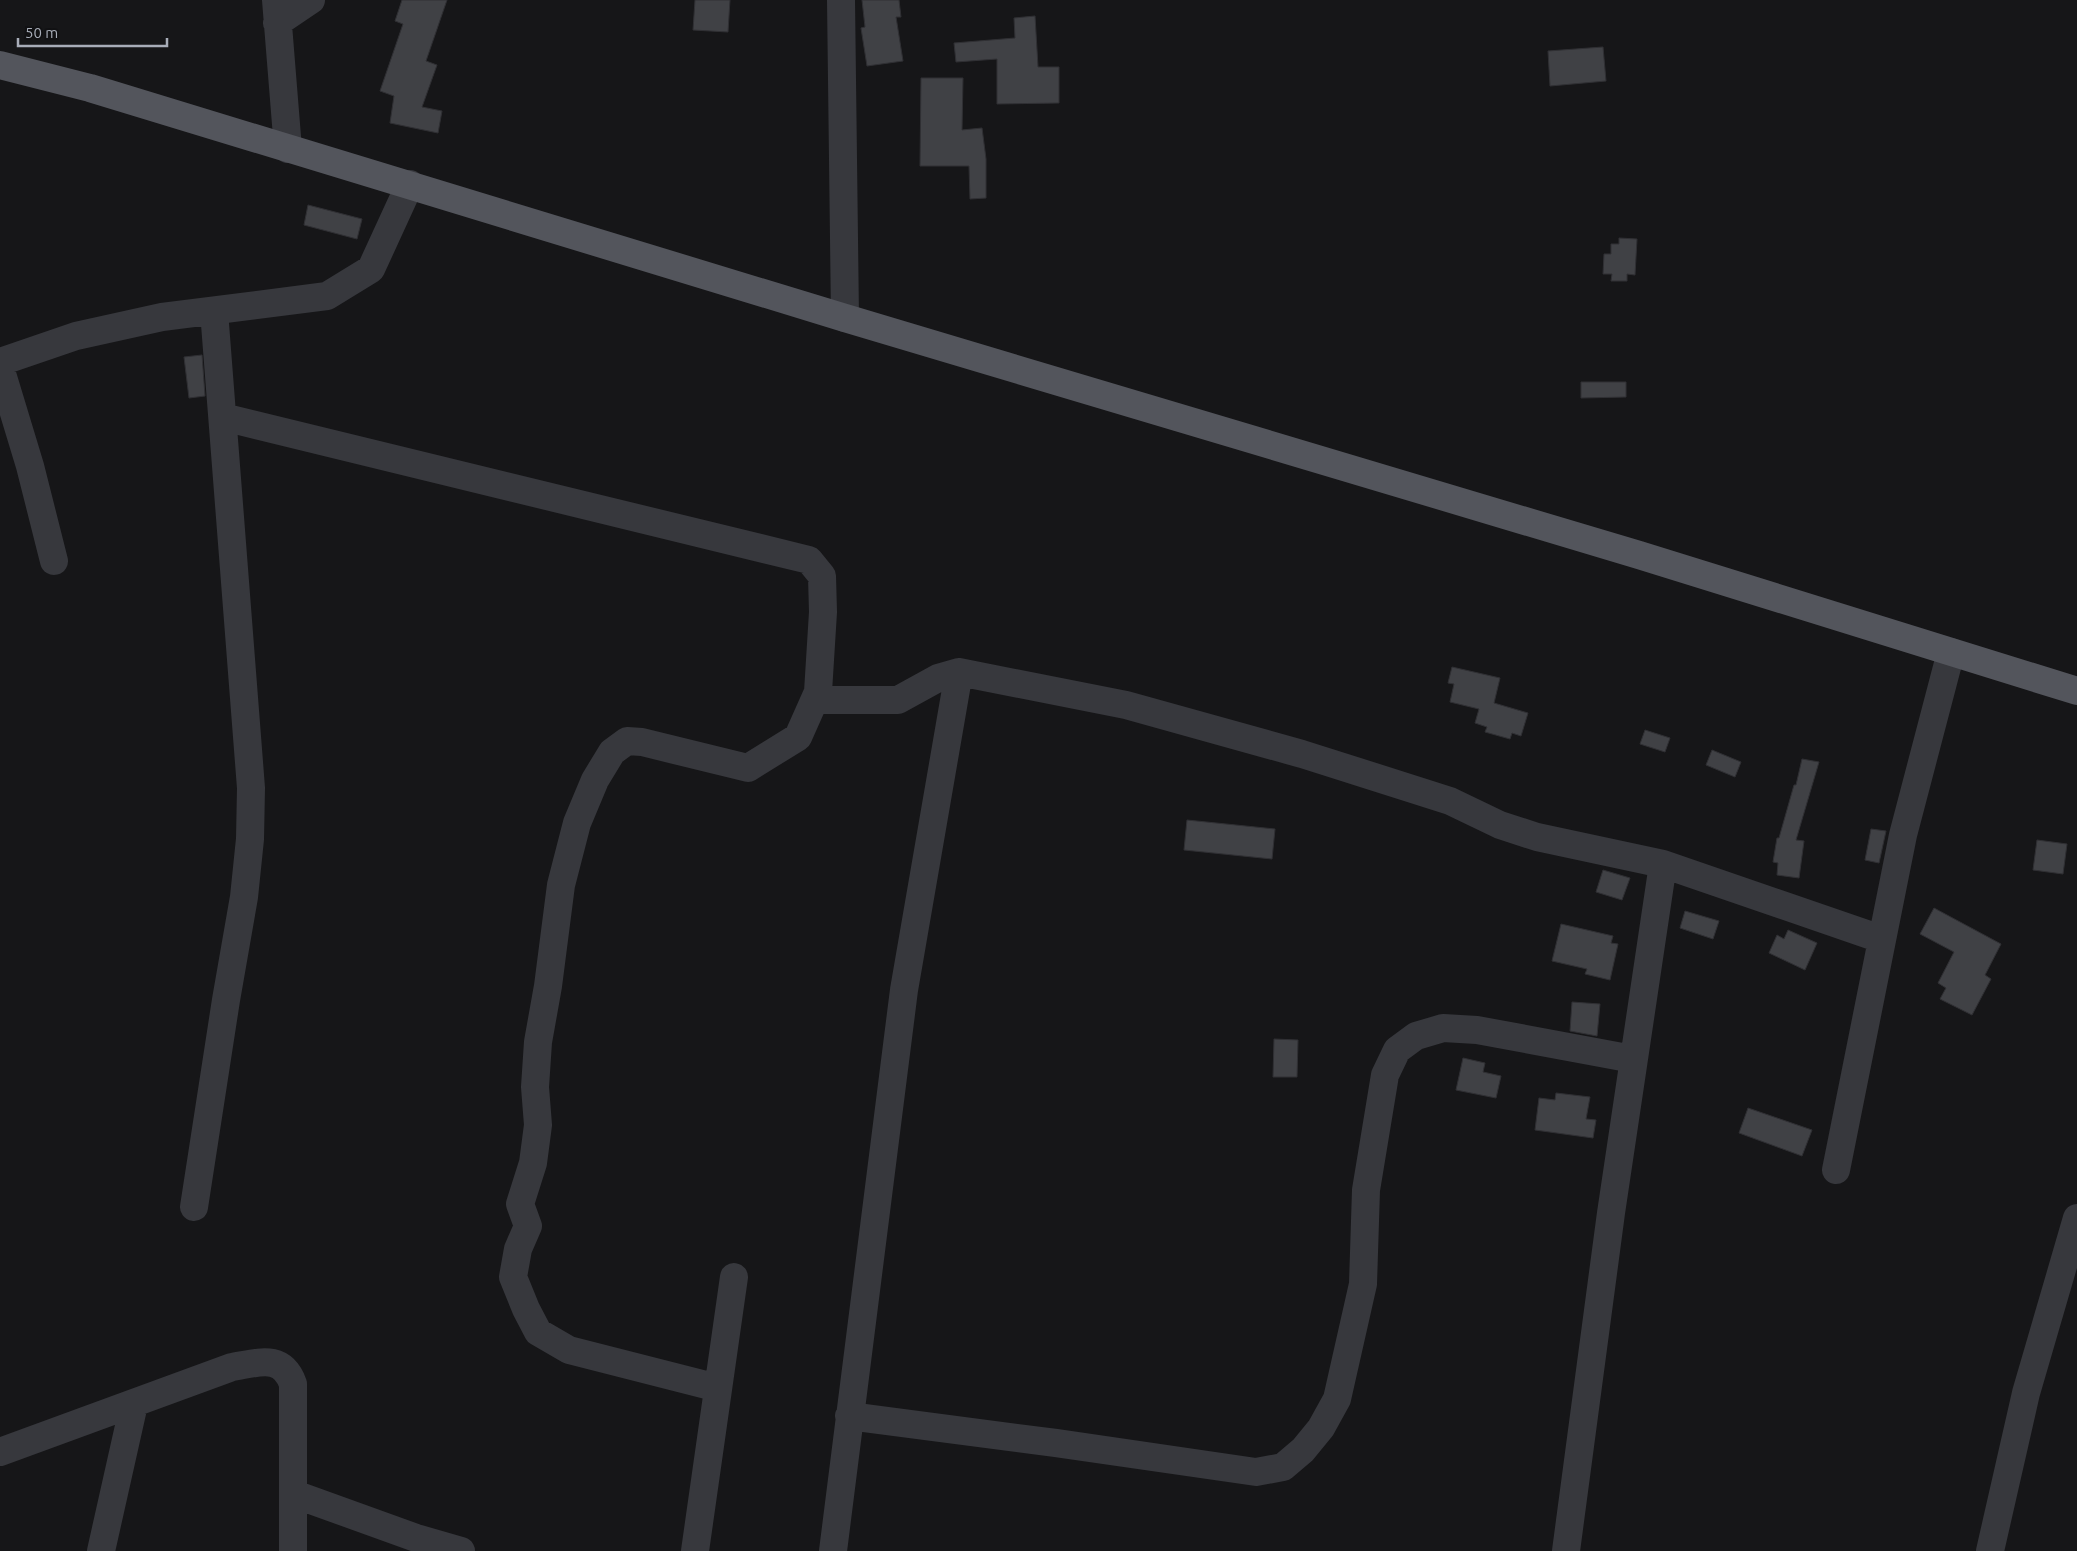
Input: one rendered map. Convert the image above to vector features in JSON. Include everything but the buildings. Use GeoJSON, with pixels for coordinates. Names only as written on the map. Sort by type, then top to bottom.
{"type":"FeatureCollection","features":[{"type":"Feature","properties":{"kind":"main road"},"geometry":{"type":"LineString","coordinates":[[0,65],[90,88],[288,149],[410,184],[845,318],[1639,555],[2077,691]]}},
{"type":"Feature","properties":{"kind":"street"},"geometry":{"type":"LineString","coordinates":[[288,149],[277,12],[311,0]]}},
{"type":"Feature","properties":{"kind":"street"},"geometry":{"type":"LineString","coordinates":[[840,0],[845,318]]}},
{"type":"Feature","properties":{"kind":"street"},"geometry":{"type":"LineString","coordinates":[[0,362],[76,336],[162,317],[327,296],[371,269],[410,184]]}},
{"type":"Feature","properties":{"kind":"street"},"geometry":{"type":"LineString","coordinates":[[194,1207],[244,897],[250,839],[251,788],[214,311]]}},
{"type":"Feature","properties":{"kind":"street"},"geometry":{"type":"LineString","coordinates":[[0,368],[30,466],[54,561]]}},
{"type":"Feature","properties":{"kind":"street"},"geometry":{"type":"LineString","coordinates":[[223,417],[809,560],[822,576],[823,612],[818,692],[798,737],[748,768],[642,742],[627,741],[612,752],[595,780],[577,823],[561,885],[548,986],[538,1042],[535,1087],[538,1125],[533,1163],[520,1204],[528,1226],[518,1249],[513,1277],[526,1309],[538,1332],[569,1350],[718,1388]]}},
{"type":"Feature","properties":{"kind":"street"},"geometry":{"type":"LineString","coordinates":[[1836,1170],[1903,835],[1951,652]]}},
{"type":"Feature","properties":{"kind":"street"},"geometry":{"type":"LineString","coordinates":[[818,692],[824,700],[898,700],[938,678],[959,672],[1126,705],[1302,754],[1429,794],[1450,801],[1500,824],[1537,837],[1663,864],[1881,939]]}},
{"type":"Feature","properties":{"kind":"street"},"geometry":{"type":"LineString","coordinates":[[832,1551],[904,990],[959,672]]}},
{"type":"Feature","properties":{"kind":"street"},"geometry":{"type":"LineString","coordinates":[[1566,1551],[1633,1059],[1663,864]]}},
{"type":"Feature","properties":{"kind":"street"},"geometry":{"type":"LineString","coordinates":[[849,1416],[1256,1472],[1283,1467],[1303,1450],[1321,1428],[1337,1399],[1363,1284],[1366,1190],[1385,1075],[1397,1050],[1416,1036],[1443,1028],[1477,1030],[1633,1059]]}},
{"type":"Feature","properties":{"kind":"street"},"geometry":{"type":"LineString","coordinates":[[1990,1551],[2026,1393],[2077,1218]]}},
{"type":"Feature","properties":{"kind":"street"},"geometry":{"type":"LineString","coordinates":[[695,1551],[734,1277]]}},
{"type":"Feature","properties":{"kind":"street"},"geometry":{"type":"LineString","coordinates":[[0,1452],[232,1367],[269,1361],[281,1366],[289,1373],[293,1384],[293,1551]]}},
{"type":"Feature","properties":{"kind":"street"},"geometry":{"type":"LineString","coordinates":[[101,1551],[134,1404]]}},
{"type":"Feature","properties":{"kind":"street"},"geometry":{"type":"LineString","coordinates":[[294,1494],[416,1538],[461,1551]]}}]}
